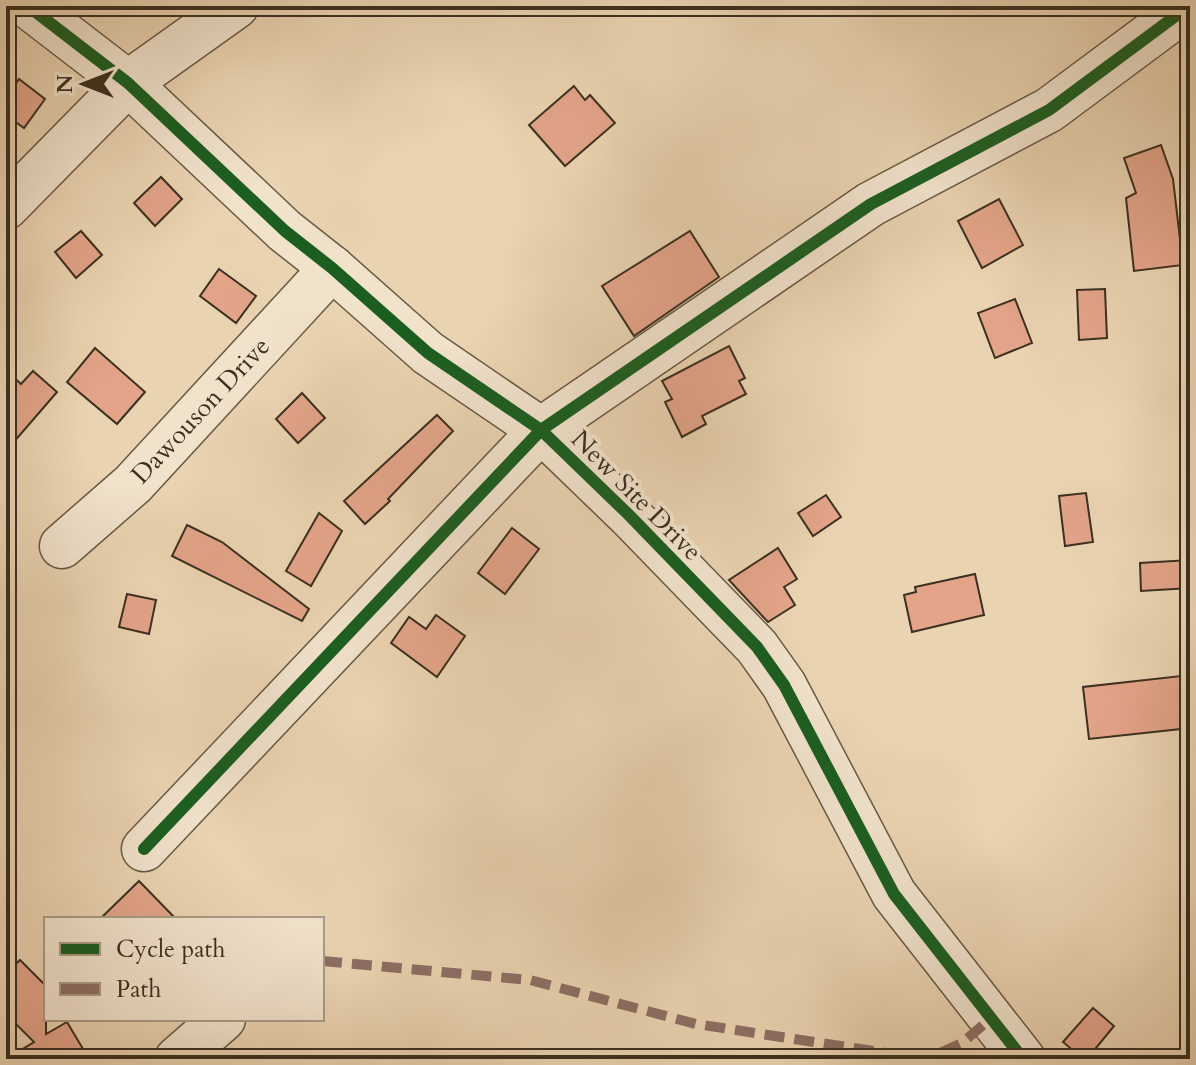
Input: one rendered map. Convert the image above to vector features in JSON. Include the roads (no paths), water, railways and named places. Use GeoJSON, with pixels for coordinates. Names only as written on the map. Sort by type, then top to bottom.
{"type":"FeatureCollection","features":[{"type":"Feature","properties":{"kind":"street","name":"New Site Drive"},"geometry":{"type":"LineString","coordinates":[[28,6],[128,83],[285,231],[428,353],[541,430],[629,515],[757,647],[784,685],[894,894],[1023,1059]]}},
{"type":"Feature","properties":{"kind":"street"},"geometry":{"type":"LineString","coordinates":[[6,207],[128,83],[236,6]]}},
{"type":"Feature","properties":{"kind":"street"},"geometry":{"type":"LineString","coordinates":[[144,849],[541,430],[871,204],[1049,110],[1189,6]]}},
{"type":"Feature","properties":{"kind":"street","name":"Dawouson Drive"},"geometry":{"type":"LineString","coordinates":[[62,546],[133,484],[332,268]]}},
{"type":"Feature","properties":{"kind":"street"},"geometry":{"type":"LineString","coordinates":[[177,1059],[221,1021]]}}]}
